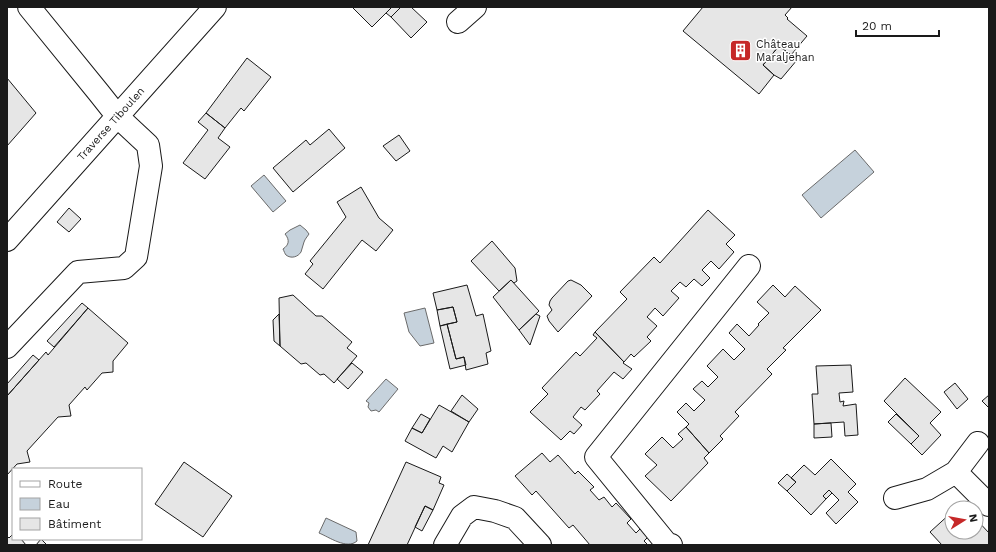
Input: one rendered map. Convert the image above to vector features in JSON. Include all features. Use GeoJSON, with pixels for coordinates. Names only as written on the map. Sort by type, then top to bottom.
{"type":"FeatureCollection","features":[{"type":"Feature","properties":{"kind":"street"},"geometry":{"type":"LineString","coordinates":[[7,347],[78,272],[124,268],[136,257],[151,166],[148,145],[118,117],[28,7]]}},
{"type":"Feature","properties":{"kind":"street","name":"Traverse Tiboulen"},"geometry":{"type":"LineString","coordinates":[[7,240],[215,7]]}},
{"type":"Feature","properties":{"kind":"street"},"geometry":{"type":"LineString","coordinates":[[458,22],[475,7]]}},
{"type":"Feature","properties":{"kind":"street"},"geometry":{"type":"LineString","coordinates":[[671,545],[667,544],[596,458],[749,266]]}},
{"type":"Feature","properties":{"kind":"street"},"geometry":{"type":"LineString","coordinates":[[895,498],[927,489],[956,472],[978,443]]}},
{"type":"Feature","properties":{"kind":"street"},"geometry":{"type":"LineString","coordinates":[[956,472],[989,505]]}},
{"type":"Feature","properties":{"kind":"street"},"geometry":{"type":"LineString","coordinates":[[446,545],[462,516],[474,507],[495,511],[515,518],[540,545]]}},
{"type":"Feature","properties":{"kind":"water"},"geometry":{"type":"Polygon","coordinates":[[[855,150],[874,172],[821,218],[802,195],[855,150]]]}},
{"type":"Feature","properties":{"kind":"water"},"geometry":{"type":"Polygon","coordinates":[[[264,175],[286,201],[273,212],[251,186],[264,175]]]}},
{"type":"Feature","properties":{"kind":"water"},"geometry":{"type":"Polygon","coordinates":[[[300,225],[309,234],[304,241],[300,254],[290,257],[286,255],[283,249],[287,246],[288,242],[288,238],[285,234],[300,225]]]}},
{"type":"Feature","properties":{"kind":"water"},"geometry":{"type":"Polygon","coordinates":[[[425,308],[434,343],[420,346],[409,332],[404,313],[425,308]]]}},
{"type":"Feature","properties":{"kind":"water"},"geometry":{"type":"Polygon","coordinates":[[[386,379],[398,389],[379,412],[376,410],[371,411],[368,407],[369,403],[366,401],[386,379]]]}},
{"type":"Feature","properties":{"kind":"water"},"geometry":{"type":"Polygon","coordinates":[[[326,518],[356,532],[357,541],[348,544],[343,543],[319,533],[326,518]]]}},
{"type":"Feature","properties":{"kind":"building"},"geometry":{"type":"Polygon","coordinates":[[[352,7],[392,7],[372,27],[352,7]]]}},
{"type":"Feature","properties":{"kind":"building"},"geometry":{"type":"Polygon","coordinates":[[[392,7],[401,7],[391,17],[386,13],[392,7]]]}},
{"type":"Feature","properties":{"kind":"building"},"geometry":{"type":"Polygon","coordinates":[[[401,7],[411,7],[427,22],[411,38],[391,17],[401,7]]]}},
{"type":"Feature","properties":{"kind":"building","name":"Château Maraljehan"},"geometry":{"type":"Polygon","coordinates":[[[703,7],[792,7],[785,15],[788,18],[787,19],[807,36],[791,55],[779,46],[763,65],[774,75],[759,94],[683,31],[703,7]]]}},
{"type":"Feature","properties":{"kind":"building"},"geometry":{"type":"Polygon","coordinates":[[[779,46],[797,60],[781,79],[763,65],[779,46]]]}},
{"type":"Feature","properties":{"kind":"building"},"geometry":{"type":"Polygon","coordinates":[[[247,58],[271,77],[244,111],[241,108],[225,128],[206,113],[247,58]]]}},
{"type":"Feature","properties":{"kind":"building"},"geometry":{"type":"Polygon","coordinates":[[[7,78],[36,113],[7,146],[7,78]]]}},
{"type":"Feature","properties":{"kind":"building"},"geometry":{"type":"Polygon","coordinates":[[[206,113],[225,128],[218,138],[230,147],[205,179],[183,163],[208,130],[198,122],[206,113]]]}},
{"type":"Feature","properties":{"kind":"building"},"geometry":{"type":"Polygon","coordinates":[[[329,129],[345,148],[293,192],[273,168],[306,140],[310,145],[329,129]]]}},
{"type":"Feature","properties":{"kind":"building"},"geometry":{"type":"Polygon","coordinates":[[[399,135],[410,151],[396,161],[383,146],[399,135]]]}},
{"type":"Feature","properties":{"kind":"building"},"geometry":{"type":"Polygon","coordinates":[[[361,187],[379,218],[393,230],[376,251],[362,240],[323,289],[305,274],[313,264],[310,261],[346,217],[337,202],[361,187]]]}},
{"type":"Feature","properties":{"kind":"building"},"geometry":{"type":"Polygon","coordinates":[[[69,208],[81,219],[69,232],[57,222],[69,208]]]}},
{"type":"Feature","properties":{"kind":"building"},"geometry":{"type":"Polygon","coordinates":[[[708,210],[735,235],[726,244],[734,252],[719,269],[711,261],[702,270],[710,278],[702,286],[694,279],[686,287],[680,282],[671,291],[679,298],[663,316],[655,308],[647,317],[657,326],[647,337],[651,341],[634,357],[631,354],[624,362],[595,332],[627,299],[620,292],[654,257],[660,263],[708,210]]]}},
{"type":"Feature","properties":{"kind":"building"},"geometry":{"type":"Polygon","coordinates":[[[492,241],[515,268],[517,281],[514,283],[511,280],[499,291],[471,261],[492,241]]]}},
{"type":"Feature","properties":{"kind":"building"},"geometry":{"type":"Polygon","coordinates":[[[511,280],[539,311],[519,330],[493,297],[511,280]]]}},
{"type":"Feature","properties":{"kind":"building"},"geometry":{"type":"Polygon","coordinates":[[[571,280],[581,285],[592,296],[558,332],[547,316],[552,310],[549,305],[550,301],[568,281],[571,280]]]}},
{"type":"Feature","properties":{"kind":"building"},"geometry":{"type":"Polygon","coordinates":[[[467,285],[476,316],[483,314],[491,351],[486,353],[488,364],[466,370],[464,357],[456,359],[447,324],[457,322],[453,307],[437,310],[433,293],[467,285]]]}},
{"type":"Feature","properties":{"kind":"building"},"geometry":{"type":"Polygon","coordinates":[[[773,285],[785,297],[795,286],[821,310],[783,348],[786,350],[767,369],[772,374],[735,412],[739,416],[720,436],[723,439],[709,453],[686,427],[689,424],[677,412],[686,403],[694,411],[705,400],[693,389],[702,381],[708,387],[718,377],[707,366],[723,349],[734,360],[745,349],[729,333],[737,324],[749,336],[769,313],[757,302],[773,285]]]}},
{"type":"Feature","properties":{"kind":"building"},"geometry":{"type":"Polygon","coordinates":[[[293,295],[316,316],[322,316],[352,342],[347,348],[357,356],[334,383],[324,374],[320,375],[306,363],[301,364],[280,346],[279,298],[293,295]]]}},
{"type":"Feature","properties":{"kind":"building"},"geometry":{"type":"Polygon","coordinates":[[[82,303],[88,308],[54,347],[47,341],[82,303]]]}},
{"type":"Feature","properties":{"kind":"building"},"geometry":{"type":"Polygon","coordinates":[[[453,307],[457,322],[440,326],[437,310],[453,307]]]}},
{"type":"Feature","properties":{"kind":"building"},"geometry":{"type":"Polygon","coordinates":[[[88,308],[128,343],[113,361],[113,372],[102,373],[87,390],[85,387],[69,405],[71,416],[58,417],[27,451],[30,462],[17,464],[7,475],[7,396],[46,352],[48,355],[88,308]]]}},
{"type":"Feature","properties":{"kind":"building"},"geometry":{"type":"Polygon","coordinates":[[[279,314],[280,346],[274,341],[273,320],[279,314]]]}},
{"type":"Feature","properties":{"kind":"building"},"geometry":{"type":"Polygon","coordinates":[[[536,314],[540,316],[530,345],[519,330],[536,314]]]}},
{"type":"Feature","properties":{"kind":"building"},"geometry":{"type":"Polygon","coordinates":[[[447,324],[456,359],[464,357],[466,365],[450,369],[440,326],[447,324]]]}},
{"type":"Feature","properties":{"kind":"building"},"geometry":{"type":"Polygon","coordinates":[[[595,332],[624,362],[623,363],[632,369],[623,379],[614,372],[597,391],[600,394],[585,410],[581,407],[573,417],[582,425],[574,434],[570,431],[561,440],[530,412],[548,394],[542,388],[576,352],[580,356],[597,338],[593,335],[595,332]]]}},
{"type":"Feature","properties":{"kind":"building"},"geometry":{"type":"Polygon","coordinates":[[[33,355],[39,360],[7,396],[7,384],[33,355]]]}},
{"type":"Feature","properties":{"kind":"building"},"geometry":{"type":"Polygon","coordinates":[[[352,363],[363,372],[348,389],[337,379],[352,363]]]}},
{"type":"Feature","properties":{"kind":"building"},"geometry":{"type":"Polygon","coordinates":[[[851,365],[853,392],[839,393],[840,402],[844,401],[843,406],[856,404],[858,435],[845,436],[844,422],[814,424],[812,394],[818,394],[816,366],[851,365]]]}},
{"type":"Feature","properties":{"kind":"building"},"geometry":{"type":"Polygon","coordinates":[[[905,378],[941,412],[930,423],[941,435],[922,455],[911,444],[919,436],[884,401],[905,378]]]}},
{"type":"Feature","properties":{"kind":"building"},"geometry":{"type":"Polygon","coordinates":[[[955,383],[968,399],[957,409],[944,392],[955,383]]]}},
{"type":"Feature","properties":{"kind":"building"},"geometry":{"type":"Polygon","coordinates":[[[462,395],[478,409],[469,422],[451,411],[462,395]]]}},
{"type":"Feature","properties":{"kind":"building"},"geometry":{"type":"Polygon","coordinates":[[[989,395],[989,408],[982,401],[989,395]]]}},
{"type":"Feature","properties":{"kind":"building"},"geometry":{"type":"Polygon","coordinates":[[[439,405],[469,422],[452,452],[443,446],[436,458],[405,441],[412,428],[422,433],[439,405]]]}},
{"type":"Feature","properties":{"kind":"building"},"geometry":{"type":"Polygon","coordinates":[[[421,414],[430,419],[422,433],[412,428],[421,414]]]}},
{"type":"Feature","properties":{"kind":"building"},"geometry":{"type":"Polygon","coordinates":[[[896,414],[919,436],[911,444],[888,422],[896,414]]]}},
{"type":"Feature","properties":{"kind":"building"},"geometry":{"type":"Polygon","coordinates":[[[831,423],[832,437],[814,438],[814,424],[831,423]]]}},
{"type":"Feature","properties":{"kind":"building"},"geometry":{"type":"Polygon","coordinates":[[[686,427],[709,453],[704,458],[708,463],[671,501],[645,476],[657,465],[645,454],[662,437],[673,448],[683,439],[678,434],[686,427]]]}},
{"type":"Feature","properties":{"kind":"building"},"geometry":{"type":"Polygon","coordinates":[[[542,453],[550,462],[558,455],[575,474],[578,471],[594,487],[590,490],[599,500],[604,497],[612,507],[616,503],[631,519],[627,523],[636,533],[640,529],[648,537],[644,541],[648,545],[590,545],[573,525],[569,528],[536,491],[532,495],[515,476],[542,453]]]}},
{"type":"Feature","properties":{"kind":"building"},"geometry":{"type":"Polygon","coordinates":[[[831,459],[856,484],[848,492],[858,502],[836,524],[826,513],[839,500],[829,490],[823,496],[826,499],[811,515],[787,491],[796,482],[791,478],[804,465],[815,475],[831,459]]]}},
{"type":"Feature","properties":{"kind":"building"},"geometry":{"type":"Polygon","coordinates":[[[184,462],[232,496],[203,537],[155,504],[184,462]]]}},
{"type":"Feature","properties":{"kind":"building"},"geometry":{"type":"Polygon","coordinates":[[[406,462],[441,477],[439,483],[444,485],[433,510],[425,506],[407,545],[368,545],[406,462]]]}},
{"type":"Feature","properties":{"kind":"building"},"geometry":{"type":"Polygon","coordinates":[[[787,474],[796,482],[787,491],[778,483],[787,474]]]}},
{"type":"Feature","properties":{"kind":"building"},"geometry":{"type":"Polygon","coordinates":[[[829,490],[832,493],[826,499],[823,496],[829,490]]]}},
{"type":"Feature","properties":{"kind":"building"},"geometry":{"type":"Polygon","coordinates":[[[425,506],[433,510],[422,531],[415,527],[425,506]]]}},
{"type":"Feature","properties":{"kind":"building"},"geometry":{"type":"Polygon","coordinates":[[[944,519],[944,540],[984,540],[984,528],[989,533],[989,545],[942,545],[930,532],[944,519]]]}},
{"type":"Feature","properties":{"kind":"building"},"geometry":{"type":"Polygon","coordinates":[[[12,535],[12,540],[22,540],[26,545],[7,545],[7,536],[9,538],[12,535]]]}},
{"type":"Feature","properties":{"kind":"building"},"geometry":{"type":"Polygon","coordinates":[[[42,540],[47,545],[36,545],[42,540]]]}},
{"type":"Feature","properties":{"kind":"place","name":"Château Maraljehan"},"geometry":{"type":"Point","coordinates":[741,50]}}]}
